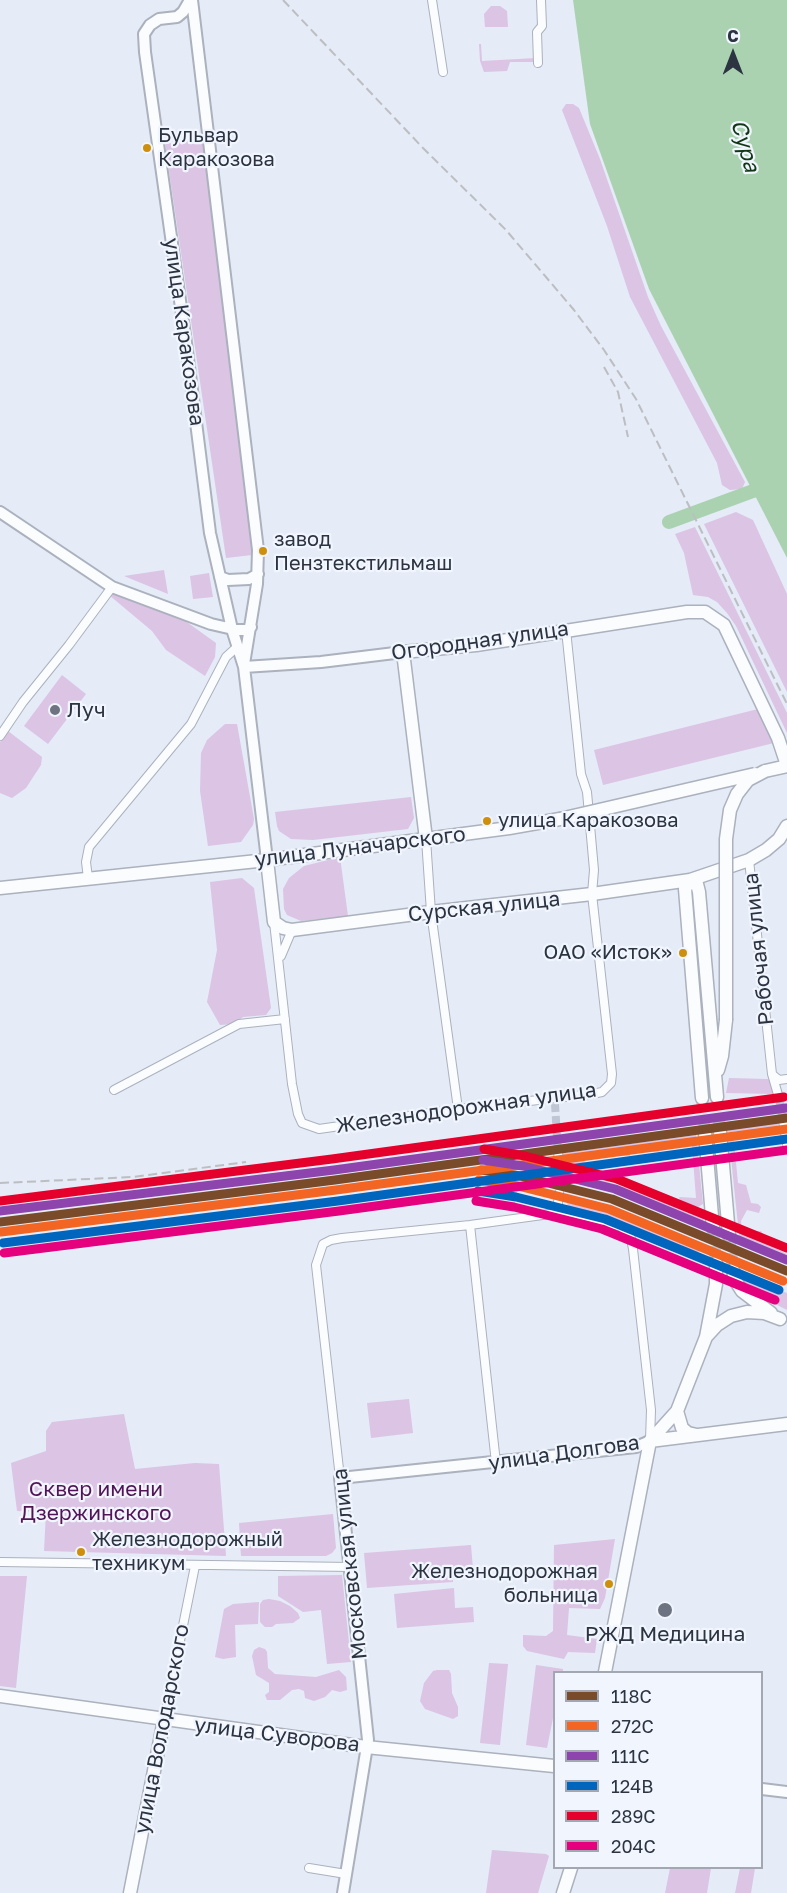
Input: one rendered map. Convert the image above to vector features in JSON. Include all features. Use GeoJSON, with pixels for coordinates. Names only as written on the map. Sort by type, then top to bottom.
{"type":"FeatureCollection","features":[{"type":"Feature","properties":{"kind":"main road","name":"улица Каракозова"},"geometry":{"type":"LineString","coordinates":[[191,0],[177,18],[159,19],[152,22],[147,28],[144,40],[210,533],[232,629],[244,667],[274,922]]}},
{"type":"Feature","properties":{"kind":"main road","name":"улица Каракозова"},"geometry":{"type":"LineString","coordinates":[[191,0],[255,516],[258,574],[244,667]]}},
{"type":"Feature","properties":{"kind":"main road"},"geometry":{"type":"LineString","coordinates":[[177,18],[187,22],[196,35]]}},
{"type":"Feature","properties":{"kind":"main road"},"geometry":{"type":"LineString","coordinates":[[0,512],[112,587],[211,624],[242,630],[251,627]]}},
{"type":"Feature","properties":{"kind":"main road"},"geometry":{"type":"LineString","coordinates":[[220,578],[249,579],[258,574]]}},
{"type":"Feature","properties":{"kind":"main road","name":"Огородная улица"},"geometry":{"type":"LineString","coordinates":[[244,667],[321,662],[476,645],[687,612],[705,612],[724,625],[739,653],[778,738],[787,766]]}},
{"type":"Feature","properties":{"kind":"main road"},"geometry":{"type":"LineString","coordinates":[[403,652],[426,839]]}},
{"type":"Feature","properties":{"kind":"main road","name":"улица Луначарского"},"geometry":{"type":"LineString","coordinates":[[0,888],[267,860],[509,828],[560,819],[787,766]]}},
{"type":"Feature","properties":{"kind":"main road"},"geometry":{"type":"LineString","coordinates":[[715,1080],[722,1056],[726,1020],[726,839],[730,810],[737,794],[748,780],[765,771]]}},
{"type":"Feature","properties":{"kind":"main road","name":"Сурская улица"},"geometry":{"type":"LineString","coordinates":[[292,930],[690,880],[749,860],[779,839],[787,826]]}},
{"type":"Feature","properties":{"kind":"main road"},"geometry":{"type":"LineString","coordinates":[[699,892],[708,874]]}},
{"type":"Feature","properties":{"kind":"main road"},"geometry":{"type":"LineString","coordinates":[[702,1098],[685,889],[690,880],[697,884],[699,892],[717,1097]]}},
{"type":"Feature","properties":{"kind":"main road"},"geometry":{"type":"LineString","coordinates":[[663,885],[680,895],[687,906]]}},
{"type":"Feature","properties":{"kind":"main road"},"geometry":{"type":"LineString","coordinates":[[274,922],[283,928],[292,930]]}},
{"type":"Feature","properties":{"kind":"main road"},"geometry":{"type":"LineString","coordinates":[[720,1131],[729,1235]]}},
{"type":"Feature","properties":{"kind":"main road"},"geometry":{"type":"LineString","coordinates":[[705,1133],[713,1228]]}},
{"type":"Feature","properties":{"kind":"main road"},"geometry":{"type":"LineString","coordinates":[[605,1671],[650,1441],[674,1414],[706,1337],[716,1284],[716,1263]]}},
{"type":"Feature","properties":{"kind":"main road"},"geometry":{"type":"LineString","coordinates":[[733,1270],[735,1280],[742,1291],[783,1321]]}},
{"type":"Feature","properties":{"kind":"main road"},"geometry":{"type":"LineString","coordinates":[[706,1337],[717,1325],[731,1316],[747,1312],[764,1313],[783,1321]]}},
{"type":"Feature","properties":{"kind":"main road"},"geometry":{"type":"LineString","coordinates":[[674,1414],[682,1428],[696,1435]]}},
{"type":"Feature","properties":{"kind":"main road","name":"улица Долгова"},"geometry":{"type":"LineString","coordinates":[[340,1478],[636,1447],[650,1441],[787,1424]]}},
{"type":"Feature","properties":{"kind":"main road","name":"Московская улица"},"geometry":{"type":"LineString","coordinates":[[340,1478],[368,1740],[343,1893]]}},
{"type":"Feature","properties":{"kind":"main road","name":"улица Суворова"},"geometry":{"type":"LineString","coordinates":[[0,1696],[366,1747],[553,1766]]}},
{"type":"Feature","properties":{"kind":"main road","name":"улица Володарского"},"geometry":{"type":"LineString","coordinates":[[130,1893],[164,1720]]}},
{"type":"Feature","properties":{"kind":"main road"},"geometry":{"type":"LineString","coordinates":[[763,1789],[787,1792]]}},
{"type":"Feature","properties":{"kind":"main road"},"geometry":{"type":"LineString","coordinates":[[563,1893],[571,1869]]}},
{"type":"Feature","properties":{"kind":"street"},"geometry":{"type":"LineString","coordinates":[[432,0],[443,72]]}},
{"type":"Feature","properties":{"kind":"street"},"geometry":{"type":"LineString","coordinates":[[538,63],[537,32],[542,26],[541,0]]}},
{"type":"Feature","properties":{"kind":"street"},"geometry":{"type":"LineString","coordinates":[[0,736],[23,702],[112,587]]}},
{"type":"Feature","properties":{"kind":"street"},"geometry":{"type":"LineString","coordinates":[[566,630],[581,774],[588,792],[594,870],[592,894]]}},
{"type":"Feature","properties":{"kind":"street"},"geometry":{"type":"LineString","coordinates":[[88,878],[89,847],[191,724],[226,657],[237,647]]}},
{"type":"Feature","properties":{"kind":"street"},"geometry":{"type":"LineString","coordinates":[[426,839],[431,912],[458,1109]]}},
{"type":"Feature","properties":{"kind":"street","name":"Рабочая улица"},"geometry":{"type":"LineString","coordinates":[[749,860],[772,1074],[779,1098]]}},
{"type":"Feature","properties":{"kind":"street","name":"Железнодорожная улица"},"geometry":{"type":"LineString","coordinates":[[319,1129],[458,1109],[555,1100],[602,1092],[611,1083],[612,1074],[592,894]]}},
{"type":"Feature","properties":{"kind":"street","name":"улица Каракозова"},"geometry":{"type":"LineString","coordinates":[[274,922],[297,1114],[302,1123],[319,1129]]}},
{"type":"Feature","properties":{"kind":"street"},"geometry":{"type":"LineString","coordinates":[[280,960],[282,950],[292,930]]}},
{"type":"Feature","properties":{"kind":"street"},"geometry":{"type":"LineString","coordinates":[[114,1090],[239,1024],[285,1019]]}},
{"type":"Feature","properties":{"kind":"street"},"geometry":{"type":"LineString","coordinates":[[772,1074],[779,1080],[787,1079]]}},
{"type":"Feature","properties":{"kind":"street"},"geometry":{"type":"LineString","coordinates":[[783,1122],[787,1144]]}},
{"type":"Feature","properties":{"kind":"street"},"geometry":{"type":"LineString","coordinates":[[558,1152],[561,1178]]}},
{"type":"Feature","properties":{"kind":"street"},"geometry":{"type":"LineString","coordinates":[[557,1213],[559,1193]]}},
{"type":"Feature","properties":{"kind":"street"},"geometry":{"type":"LineString","coordinates":[[496,1463],[470,1225],[557,1213],[584,1216],[621,1227],[630,1234],[651,1410],[650,1441]]}},
{"type":"Feature","properties":{"kind":"street","name":"Московская улица"},"geometry":{"type":"LineString","coordinates":[[340,1478],[316,1265],[323,1244],[331,1240],[470,1225]]}},
{"type":"Feature","properties":{"kind":"street"},"geometry":{"type":"LineString","coordinates":[[651,1410],[656,1417],[674,1414]]}},
{"type":"Feature","properties":{"kind":"street"},"geometry":{"type":"LineString","coordinates":[[0,1562],[351,1567]]}},
{"type":"Feature","properties":{"kind":"street","name":"улица Володарского"},"geometry":{"type":"LineString","coordinates":[[164,1720],[195,1566]]}},
{"type":"Feature","properties":{"kind":"street"},"geometry":{"type":"LineString","coordinates":[[309,1868],[346,1874]]}},
{"type":"Feature","properties":{"kind":"green space"},"geometry":{"type":"Polygon","coordinates":[[[491,6],[500,6],[507,11],[508,27],[485,27],[484,14],[491,6]]]}},
{"type":"Feature","properties":{"kind":"green space"},"geometry":{"type":"Polygon","coordinates":[[[479,44],[481,44],[482,61],[536,58],[536,62],[510,62],[507,71],[484,72],[480,61],[479,44]]]}},
{"type":"Feature","properties":{"kind":"green space"},"geometry":{"type":"Polygon","coordinates":[[[566,104],[573,104],[579,108],[600,159],[648,297],[661,326],[745,482],[742,489],[730,490],[722,485],[717,463],[630,297],[607,226],[562,110],[566,104]]]}},
{"type":"Feature","properties":{"kind":"green space"},"geometry":{"type":"Polygon","coordinates":[[[204,139],[252,514],[252,555],[226,558],[165,144],[204,139]]]}},
{"type":"Feature","properties":{"kind":"green space"},"geometry":{"type":"Polygon","coordinates":[[[736,512],[753,520],[787,594],[787,692],[704,524],[736,512]]]}},
{"type":"Feature","properties":{"kind":"green space"},"geometry":{"type":"Polygon","coordinates":[[[695,527],[787,713],[787,733],[736,626],[717,602],[708,597],[693,595],[684,553],[675,534],[695,527]]]}},
{"type":"Feature","properties":{"kind":"green space"},"geometry":{"type":"Polygon","coordinates":[[[164,570],[168,594],[124,576],[164,570]]]}},
{"type":"Feature","properties":{"kind":"green space"},"geometry":{"type":"Polygon","coordinates":[[[209,573],[213,597],[193,599],[190,576],[209,573]]]}},
{"type":"Feature","properties":{"kind":"green space"},"geometry":{"type":"Polygon","coordinates":[[[115,590],[177,615],[216,643],[215,657],[205,676],[166,650],[152,631],[109,595],[115,590]]]}},
{"type":"Feature","properties":{"kind":"green space","name":"Луч"},"geometry":{"type":"Polygon","coordinates":[[[62,675],[86,694],[48,744],[24,726],[62,675]]]}},
{"type":"Feature","properties":{"kind":"green space"},"geometry":{"type":"Polygon","coordinates":[[[758,709],[774,743],[603,785],[594,750],[758,709]]]}},
{"type":"Feature","properties":{"kind":"green space"},"geometry":{"type":"Polygon","coordinates":[[[225,724],[237,724],[254,819],[253,825],[241,842],[208,846],[200,791],[201,753],[207,740],[225,724]]]}},
{"type":"Feature","properties":{"kind":"green space"},"geometry":{"type":"Polygon","coordinates":[[[8,731],[42,757],[41,765],[26,788],[12,798],[0,793],[0,742],[8,731]]]}},
{"type":"Feature","properties":{"kind":"green space"},"geometry":{"type":"Polygon","coordinates":[[[411,797],[414,818],[408,829],[313,840],[291,839],[279,831],[277,826],[275,812],[411,797]]]}},
{"type":"Feature","properties":{"kind":"green space"},"geometry":{"type":"Polygon","coordinates":[[[340,857],[348,916],[301,921],[287,915],[284,909],[283,889],[289,878],[304,866],[340,857]]]}},
{"type":"Feature","properties":{"kind":"green space"},"geometry":{"type":"Polygon","coordinates":[[[242,878],[254,888],[271,1008],[266,1015],[243,1017],[234,1024],[220,1025],[207,1002],[217,950],[210,882],[242,878]]]}},
{"type":"Feature","properties":{"kind":"green space"},"geometry":{"type":"Polygon","coordinates":[[[729,1078],[768,1079],[775,1094],[726,1093],[729,1078]]]}},
{"type":"Feature","properties":{"kind":"green space"},"geometry":{"type":"Polygon","coordinates":[[[777,1120],[779,1133],[750,1138],[739,1135],[737,1131],[733,1132],[738,1183],[746,1185],[751,1203],[761,1207],[759,1213],[747,1210],[741,1221],[742,1232],[761,1231],[770,1245],[787,1254],[787,1263],[740,1244],[728,1129],[736,1129],[739,1125],[777,1120]]]}},
{"type":"Feature","properties":{"kind":"green space"},"geometry":{"type":"Polygon","coordinates":[[[696,1135],[703,1204],[698,1207],[681,1203],[679,1197],[696,1198],[692,1146],[673,1147],[658,1152],[630,1152],[630,1156],[591,1153],[584,1156],[584,1160],[589,1176],[701,1212],[705,1225],[651,1202],[610,1188],[566,1177],[563,1153],[696,1135]]]}},
{"type":"Feature","properties":{"kind":"green space"},"geometry":{"type":"Polygon","coordinates":[[[568,1197],[608,1207],[704,1246],[701,1251],[695,1253],[643,1234],[640,1230],[628,1225],[567,1209],[568,1197]]]}},
{"type":"Feature","properties":{"kind":"green space"},"geometry":{"type":"Polygon","coordinates":[[[742,1271],[763,1284],[787,1293],[787,1310],[751,1292],[744,1283],[742,1271]]]}},
{"type":"Feature","properties":{"kind":"green space"},"geometry":{"type":"Polygon","coordinates":[[[409,1399],[413,1433],[371,1438],[367,1403],[409,1399]]]}},
{"type":"Feature","properties":{"kind":"green space","name":"Сквер имени Дзержинского"},"geometry":{"type":"Polygon","coordinates":[[[124,1414],[135,1469],[195,1463],[219,1464],[226,1556],[44,1551],[46,1512],[17,1511],[11,1463],[46,1451],[46,1431],[52,1422],[124,1414]]]}},
{"type":"Feature","properties":{"kind":"green space"},"geometry":{"type":"Polygon","coordinates":[[[333,1514],[336,1548],[326,1556],[241,1556],[239,1523],[333,1514]]]}},
{"type":"Feature","properties":{"kind":"green space"},"geometry":{"type":"Polygon","coordinates":[[[615,1539],[605,1598],[600,1609],[569,1608],[567,1635],[597,1639],[595,1653],[568,1652],[564,1659],[527,1651],[523,1646],[523,1635],[546,1636],[553,1631],[554,1545],[615,1539]]]}},
{"type":"Feature","properties":{"kind":"green space"},"geometry":{"type":"Polygon","coordinates":[[[471,1545],[473,1569],[453,1570],[453,1582],[367,1588],[364,1553],[471,1545]]]}},
{"type":"Feature","properties":{"kind":"green space"},"geometry":{"type":"Polygon","coordinates":[[[342,1575],[351,1662],[327,1664],[321,1610],[303,1612],[278,1596],[278,1576],[342,1575]]]}},
{"type":"Feature","properties":{"kind":"green space"},"geometry":{"type":"Polygon","coordinates":[[[0,1576],[27,1576],[16,1688],[0,1686],[0,1576]]]}},
{"type":"Feature","properties":{"kind":"green space"},"geometry":{"type":"Polygon","coordinates":[[[454,1588],[455,1608],[473,1607],[474,1622],[397,1628],[394,1594],[454,1588]]]}},
{"type":"Feature","properties":{"kind":"green space"},"geometry":{"type":"Polygon","coordinates":[[[269,1599],[290,1606],[300,1618],[293,1623],[265,1627],[260,1622],[260,1604],[263,1600],[269,1599]]]}},
{"type":"Feature","properties":{"kind":"green space"},"geometry":{"type":"Polygon","coordinates":[[[259,1602],[258,1624],[235,1625],[236,1657],[223,1659],[215,1657],[224,1609],[233,1604],[259,1602]]]}},
{"type":"Feature","properties":{"kind":"green space"},"geometry":{"type":"Polygon","coordinates":[[[259,1647],[267,1652],[268,1668],[275,1674],[316,1677],[339,1670],[346,1677],[347,1690],[340,1692],[332,1690],[325,1697],[314,1701],[305,1698],[304,1691],[299,1689],[292,1690],[280,1700],[267,1700],[265,1695],[269,1692],[269,1683],[256,1675],[252,1656],[254,1650],[259,1647]]]}},
{"type":"Feature","properties":{"kind":"green space"},"geometry":{"type":"Polygon","coordinates":[[[489,1663],[508,1664],[500,1745],[480,1743],[489,1663]]]}},
{"type":"Feature","properties":{"kind":"green space"},"geometry":{"type":"Polygon","coordinates":[[[536,1665],[563,1669],[563,1671],[553,1671],[553,1718],[547,1748],[526,1745],[536,1665]]]}},
{"type":"Feature","properties":{"kind":"green space"},"geometry":{"type":"Polygon","coordinates":[[[449,1670],[451,1674],[452,1693],[458,1707],[458,1716],[453,1719],[425,1709],[420,1701],[424,1683],[433,1671],[449,1670]]]}},
{"type":"Feature","properties":{"kind":"green space"},"geometry":{"type":"Polygon","coordinates":[[[492,1850],[549,1856],[538,1893],[486,1893],[492,1850]]]}},
{"type":"Feature","properties":{"kind":"green space"},"geometry":{"type":"Polygon","coordinates":[[[670,1869],[711,1869],[707,1893],[665,1893],[670,1869]]]}},
{"type":"Feature","properties":{"kind":"green space"},"geometry":{"type":"Polygon","coordinates":[[[740,1869],[755,1869],[751,1893],[735,1893],[740,1869]]]}},
{"type":"Feature","properties":{"kind":"water","name":"Сура"},"geometry":{"type":"Polygon","coordinates":[[[573,0],[787,0],[787,558],[649,289],[590,124],[573,0]]]}},
{"type":"Feature","properties":{"kind":"waterway"},"geometry":{"type":"LineString","coordinates":[[669,522],[753,491],[787,470]]}},
{"type":"Feature","properties":{"kind":"tunnel"},"geometry":{"type":"LineString","coordinates":[[717,1097],[720,1131]]}},
{"type":"Feature","properties":{"kind":"tunnel"},"geometry":{"type":"LineString","coordinates":[[702,1098],[705,1133]]}},
{"type":"Feature","properties":{"kind":"tunnel"},"geometry":{"type":"LineString","coordinates":[[779,1098],[783,1121]]}},
{"type":"Feature","properties":{"kind":"tunnel"},"geometry":{"type":"LineString","coordinates":[[555,1104],[558,1152]]}},
{"type":"Feature","properties":{"kind":"tunnel"},"geometry":{"type":"LineString","coordinates":[[713,1228],[716,1263]]}},
{"type":"Feature","properties":{"kind":"tunnel"},"geometry":{"type":"LineString","coordinates":[[729,1235],[733,1270]]}},
{"type":"Feature","properties":{"kind":"railway"},"geometry":{"type":"LineString","coordinates":[[283,0],[423,148],[506,230],[574,310],[604,350],[636,399],[787,704]]}},
{"type":"Feature","properties":{"kind":"railway"},"geometry":{"type":"LineString","coordinates":[[604,367],[618,392],[628,437]]}},
{"type":"Feature","properties":{"kind":"railway"},"geometry":{"type":"LineString","coordinates":[[0,1183],[133,1177],[246,1162]]}},
{"type":"Feature","properties":{"kind":"transit line","name":"289С"},"geometry":{"type":"LineString","coordinates":[[0,1201],[332,1159],[784,1097]]}},
{"type":"Feature","properties":{"kind":"transit line","name":"111С"},"geometry":{"type":"LineString","coordinates":[[0,1211],[334,1170],[786,1108]]}},
{"type":"Feature","properties":{"kind":"transit line","name":"118С"},"geometry":{"type":"LineString","coordinates":[[0,1222],[335,1180],[787,1118]]}},
{"type":"Feature","properties":{"kind":"transit line","name":"272С"},"geometry":{"type":"LineString","coordinates":[[1,1232],[336,1190],[787,1129]]}},
{"type":"Feature","properties":{"kind":"transit line","name":"124В"},"geometry":{"type":"LineString","coordinates":[[3,1243],[338,1201],[787,1139]]}},
{"type":"Feature","properties":{"kind":"transit line","name":"289С"},"geometry":{"type":"LineString","coordinates":[[484,1149],[525,1156],[617,1179],[787,1248]]}},
{"type":"Feature","properties":{"kind":"transit line","name":"204С"},"geometry":{"type":"LineString","coordinates":[[4,1253],[339,1211],[787,1150]]}},
{"type":"Feature","properties":{"kind":"transit line","name":"111С"},"geometry":{"type":"LineString","coordinates":[[483,1160],[523,1166],[615,1189],[787,1260]]}},
{"type":"Feature","properties":{"kind":"transit line","name":"118С"},"geometry":{"type":"LineString","coordinates":[[481,1170],[520,1176],[612,1199],[787,1271]]}},
{"type":"Feature","properties":{"kind":"transit line","name":"272С"},"geometry":{"type":"LineString","coordinates":[[479,1180],[518,1186],[609,1209],[783,1281]]}},
{"type":"Feature","properties":{"kind":"transit line","name":"124В"},"geometry":{"type":"LineString","coordinates":[[478,1191],[516,1197],[605,1219],[779,1290]]}},
{"type":"Feature","properties":{"kind":"transit line","name":"204С"},"geometry":{"type":"LineString","coordinates":[[476,1201],[514,1207],[602,1229],[775,1300]]}},
{"type":"Feature","properties":{"kind":"place","name":"Бульвар Каракозова"},"geometry":{"type":"Point","coordinates":[147,148]}},
{"type":"Feature","properties":{"kind":"place","name":"завод Пензтекстильмаш"},"geometry":{"type":"Point","coordinates":[263,551]}},
{"type":"Feature","properties":{"kind":"place","name":"Луч"},"geometry":{"type":"Point","coordinates":[55,710]}},
{"type":"Feature","properties":{"kind":"place","name":"улица Каракозова"},"geometry":{"type":"Point","coordinates":[487,821]}},
{"type":"Feature","properties":{"kind":"place","name":"ОАО «Исток»"},"geometry":{"type":"Point","coordinates":[683,953]}},
{"type":"Feature","properties":{"kind":"place","name":"Железнодорожный техникум"},"geometry":{"type":"Point","coordinates":[81,1552]}},
{"type":"Feature","properties":{"kind":"place","name":"Железнодорожная больница"},"geometry":{"type":"Point","coordinates":[609,1584]}},
{"type":"Feature","properties":{"kind":"place","name":"РЖД Медицина"},"geometry":{"type":"Point","coordinates":[665,1610]}}]}
